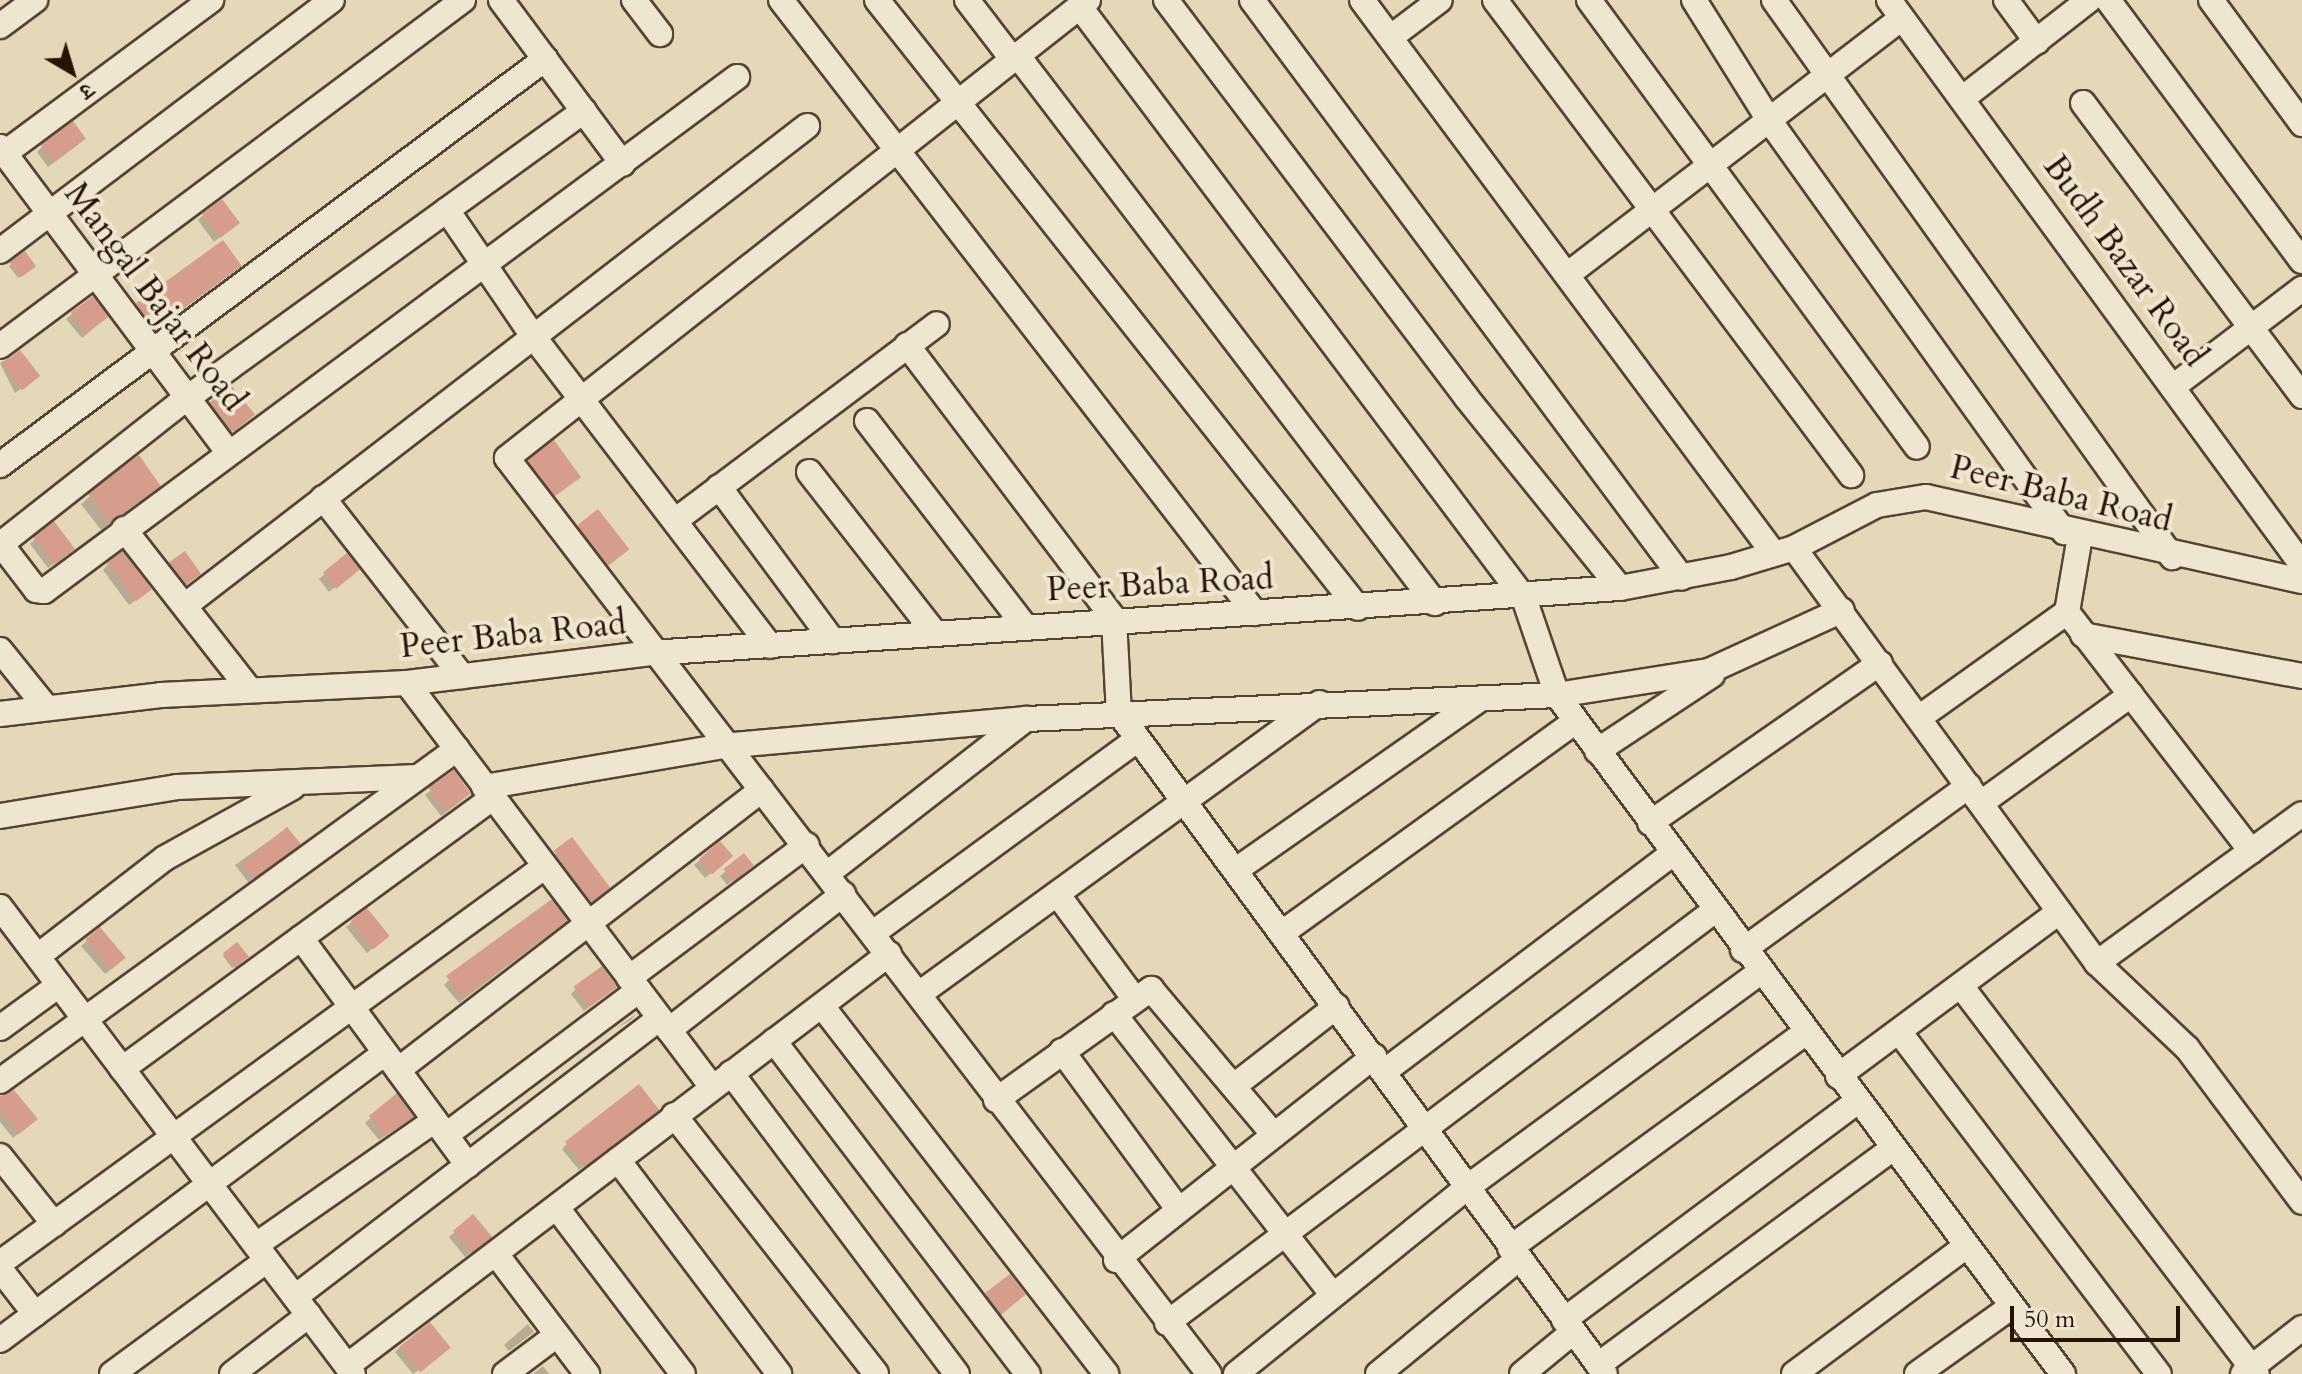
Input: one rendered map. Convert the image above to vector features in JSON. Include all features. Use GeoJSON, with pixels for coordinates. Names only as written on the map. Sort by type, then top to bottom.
{"type":"FeatureCollection","features":[{"type":"Feature","properties":{"kind":"street"},"geometry":{"type":"LineString","coordinates":[[0,26],[35,0]]}},
{"type":"Feature","properties":{"kind":"street"},"geometry":{"type":"LineString","coordinates":[[2,150],[211,0]]}},
{"type":"Feature","properties":{"kind":"street"},"geometry":{"type":"LineString","coordinates":[[0,251],[332,0]]}},
{"type":"Feature","properties":{"kind":"street"},"geometry":{"type":"LineString","coordinates":[[0,346],[93,272],[463,0]]}},
{"type":"Feature","properties":{"kind":"street"},"geometry":{"type":"LineString","coordinates":[[501,0],[623,164]]}},
{"type":"Feature","properties":{"kind":"street"},"geometry":{"type":"LineString","coordinates":[[634,0],[660,34]]}},
{"type":"Feature","properties":{"kind":"street"},"geometry":{"type":"LineString","coordinates":[[781,0],[1255,613]]}},
{"type":"Feature","properties":{"kind":"street"},"geometry":{"type":"LineString","coordinates":[[877,0],[1358,608]]}},
{"type":"Feature","properties":{"kind":"street"},"geometry":{"type":"LineString","coordinates":[[967,0],[1435,603]]}},
{"type":"Feature","properties":{"kind":"street"},"geometry":{"type":"LineString","coordinates":[[1166,0],[1466,397],[1620,588]]}},
{"type":"Feature","properties":{"kind":"street"},"geometry":{"type":"LineString","coordinates":[[1252,0],[1682,578]]}},
{"type":"Feature","properties":{"kind":"street"},"geometry":{"type":"LineString","coordinates":[[1362,0],[1567,275],[1784,551],[1842,610],[2097,963],[2187,1048],[2302,1202]]}},
{"type":"Feature","properties":{"kind":"street"},"geometry":{"type":"LineString","coordinates":[[1391,37],[1440,0]]}},
{"type":"Feature","properties":{"kind":"street"},"geometry":{"type":"LineString","coordinates":[[1495,0],[1649,212],[1851,475]]}},
{"type":"Feature","properties":{"kind":"street"},"geometry":{"type":"LineString","coordinates":[[1589,0],[1917,447]]}},
{"type":"Feature","properties":{"kind":"street"},"geometry":{"type":"LineString","coordinates":[[1694,0],[1769,120],[2072,534],[2067,612],[2251,851]]}},
{"type":"Feature","properties":{"kind":"street"},"geometry":{"type":"LineString","coordinates":[[1774,0],[2172,557]]}},
{"type":"Feature","properties":{"kind":"street"},"geometry":{"type":"LineString","coordinates":[[2006,0],[2037,42]]}},
{"type":"Feature","properties":{"kind":"street"},"geometry":{"type":"LineString","coordinates":[[1963,98],[2089,0]]}},
{"type":"Feature","properties":{"kind":"street"},"geometry":{"type":"LineString","coordinates":[[2108,0],[2302,261]]}},
{"type":"Feature","properties":{"kind":"street"},"geometry":{"type":"LineString","coordinates":[[2211,0],[2302,124]]}},
{"type":"Feature","properties":{"kind":"street"},"geometry":{"type":"LineString","coordinates":[[1209,1374],[1116,1260],[807,845],[723,746],[507,458],[579,397],[1084,3],[1524,598],[1557,695],[2057,1372]]}},
{"type":"Feature","properties":{"kind":"street"},"geometry":{"type":"LineString","coordinates":[[1567,275],[1826,76],[1896,9]]}},
{"type":"Feature","properties":{"kind":"street","name":"Budh Bazar Road"},"geometry":{"type":"LineString","coordinates":[[1896,9],[2302,565]]}},
{"type":"Feature","properties":{"kind":"street"},"geometry":{"type":"LineString","coordinates":[[0,465],[545,59]]}},
{"type":"Feature","properties":{"kind":"street"},"geometry":{"type":"LineString","coordinates":[[227,450],[486,267],[737,77]]}},
{"type":"Feature","properties":{"kind":"street"},"geometry":{"type":"LineString","coordinates":[[2083,103],[2302,396]]}},
{"type":"Feature","properties":{"kind":"street"},"geometry":{"type":"LineString","coordinates":[[0,543],[187,398],[584,111]]}},
{"type":"Feature","properties":{"kind":"street"},"geometry":{"type":"LineString","coordinates":[[187,604],[807,126]]}},
{"type":"Feature","properties":{"kind":"street","name":"Mangal Bajar Road"},"geometry":{"type":"LineString","coordinates":[[0,543],[40,592],[227,450],[2,150]]}},
{"type":"Feature","properties":{"kind":"street"},"geometry":{"type":"LineString","coordinates":[[447,210],[533,336],[770,646]]}},
{"type":"Feature","properties":{"kind":"street"},"geometry":{"type":"LineString","coordinates":[[2174,386],[2302,289]]}},
{"type":"Feature","properties":{"kind":"street"},"geometry":{"type":"LineString","coordinates":[[676,520],[937,324]]}},
{"type":"Feature","properties":{"kind":"street"},"geometry":{"type":"LineString","coordinates":[[907,345],[1114,619],[1119,713],[1380,1064],[1601,1370],[1892,1149]]}},
{"type":"Feature","properties":{"kind":"street"},"geometry":{"type":"LineString","coordinates":[[867,421],[1025,626]]}},
{"type":"Feature","properties":{"kind":"street"},"geometry":{"type":"LineString","coordinates":[[809,472],[935,633]]}},
{"type":"Feature","properties":{"kind":"street"},"geometry":{"type":"LineString","coordinates":[[719,487],[833,641]]}},
{"type":"Feature","properties":{"kind":"street","name":"Peer Baba Road"},"geometry":{"type":"LineString","coordinates":[[0,714],[45,706],[250,690],[407,683],[651,653],[1114,619],[1524,598],[1620,588],[1682,578],[1784,551],[1877,505],[1926,497],[2172,557],[2302,581]]}},
{"type":"Feature","properties":{"kind":"street"},"geometry":{"type":"LineString","coordinates":[[323,498],[462,676]]}},
{"type":"Feature","properties":{"kind":"street"},"geometry":{"type":"LineString","coordinates":[[124,529],[187,604],[250,690]]}},
{"type":"Feature","properties":{"kind":"street"},"geometry":{"type":"LineString","coordinates":[[122,1069],[301,938],[488,792],[723,746],[1119,713],[1557,695],[1709,671],[1842,610]]}},
{"type":"Feature","properties":{"kind":"street"},"geometry":{"type":"LineString","coordinates":[[1920,717],[2067,612]]}},
{"type":"Feature","properties":{"kind":"street"},"geometry":{"type":"LineString","coordinates":[[2083,635],[2302,676]]}},
{"type":"Feature","properties":{"kind":"street"},"geometry":{"type":"LineString","coordinates":[[0,650],[45,706]]}},
{"type":"Feature","properties":{"kind":"street"},"geometry":{"type":"LineString","coordinates":[[1597,751],[1735,659]]}},
{"type":"Feature","properties":{"kind":"street"},"geometry":{"type":"LineString","coordinates":[[1650,823],[1880,663]]}},
{"type":"Feature","properties":{"kind":"street"},"geometry":{"type":"LineString","coordinates":[[407,683],[664,1024],[721,1080],[957,1374]]}},
{"type":"Feature","properties":{"kind":"street"},"geometry":{"type":"LineString","coordinates":[[1743,950],[1975,794],[2131,695]]}},
{"type":"Feature","properties":{"kind":"street"},"geometry":{"type":"LineString","coordinates":[[1236,870],[1482,698]]}},
{"type":"Feature","properties":{"kind":"street"},"geometry":{"type":"LineString","coordinates":[[919,994],[1186,804],[1319,703]]}},
{"type":"Feature","properties":{"kind":"street"},"geometry":{"type":"LineString","coordinates":[[828,873],[1026,719]]}},
{"type":"Feature","properties":{"kind":"street"},"geometry":{"type":"LineString","coordinates":[[1282,933],[1576,721]]}},
{"type":"Feature","properties":{"kind":"street"},"geometry":{"type":"LineString","coordinates":[[873,933],[1138,739]]}},
{"type":"Feature","properties":{"kind":"street"},"geometry":{"type":"LineString","coordinates":[[0,1081],[457,749]]}},
{"type":"Feature","properties":{"kind":"street"},"geometry":{"type":"LineString","coordinates":[[0,816],[177,787],[418,777]]}},
{"type":"Feature","properties":{"kind":"street"},"geometry":{"type":"LineString","coordinates":[[38,956],[165,858],[298,784]]}},
{"type":"Feature","properties":{"kind":"street"},"geometry":{"type":"LineString","coordinates":[[0,1340],[209,1183],[392,1061],[586,922],[762,790]]}},
{"type":"Feature","properties":{"kind":"street"},"geometry":{"type":"LineString","coordinates":[[2097,963],[2302,814]]}},
{"type":"Feature","properties":{"kind":"street"},"geometry":{"type":"LineString","coordinates":[[112,1374],[261,1253],[440,1127],[634,984],[807,845]]}},
{"type":"Feature","properties":{"kind":"street"},"geometry":{"type":"LineString","coordinates":[[1116,1260],[1274,1135],[1380,1064],[1672,854]]}},
{"type":"Feature","properties":{"kind":"street"},"geometry":{"type":"LineString","coordinates":[[35,1314],[0,1266],[324,1021],[353,1008],[544,867]]}},
{"type":"Feature","properties":{"kind":"street"},"geometry":{"type":"LineString","coordinates":[[232,1374],[302,1306],[468,1165],[843,894]]}},
{"type":"Feature","properties":{"kind":"street"},"geometry":{"type":"LineString","coordinates":[[1058,895],[1134,998]]}},
{"type":"Feature","properties":{"kind":"street"},"geometry":{"type":"LineString","coordinates":[[1167,1323],[1423,1124],[1714,911]]}},
{"type":"Feature","properties":{"kind":"street"},"geometry":{"type":"LineString","coordinates":[[1838,1076],[1900,1033],[2059,912]]}},
{"type":"Feature","properties":{"kind":"street"},"geometry":{"type":"LineString","coordinates":[[4,920],[38,956],[350,1370],[674,1115],[889,954]]}},
{"type":"Feature","properties":{"kind":"street"},"geometry":{"type":"LineString","coordinates":[[301,938],[468,1165]]}},
{"type":"Feature","properties":{"kind":"street"},"geometry":{"type":"LineString","coordinates":[[1236,1374],[1469,1186],[1760,972]]}},
{"type":"Feature","properties":{"kind":"street"},"geometry":{"type":"LineString","coordinates":[[0,1028],[59,985]]}},
{"type":"Feature","properties":{"kind":"street"},"geometry":{"type":"LineString","coordinates":[[1961,986],[2251,1372],[2302,1328]]}},
{"type":"Feature","properties":{"kind":"street"},"geometry":{"type":"LineString","coordinates":[[996,1100],[1134,998],[1157,991],[1274,1135]]}},
{"type":"Feature","properties":{"kind":"street"},"geometry":{"type":"LineString","coordinates":[[822,1006],[1106,1374]]}},
{"type":"Feature","properties":{"kind":"street"},"geometry":{"type":"LineString","coordinates":[[1234,1086],[1337,1006]]}},
{"type":"Feature","properties":{"kind":"street"},"geometry":{"type":"LineString","coordinates":[[1114,1014],[1231,1169],[1333,1295]]}},
{"type":"Feature","properties":{"kind":"street"},"geometry":{"type":"LineString","coordinates":[[1378,1374],[1514,1253],[1805,1033]]}},
{"type":"Feature","properties":{"kind":"street"},"geometry":{"type":"LineString","coordinates":[[1900,1033],[2159,1374]]}},
{"type":"Feature","properties":{"kind":"street"},"geometry":{"type":"LineString","coordinates":[[774,1041],[1028,1374]]}},
{"type":"Feature","properties":{"kind":"street"},"geometry":{"type":"LineString","coordinates":[[1062,1051],[1179,1210]]}},
{"type":"Feature","properties":{"kind":"street"},"geometry":{"type":"LineString","coordinates":[[1522,1374],[1569,1326],[1857,1102]]}},
{"type":"Feature","properties":{"kind":"street"},"geometry":{"type":"LineString","coordinates":[[674,1115],[876,1374]]}},
{"type":"Feature","properties":{"kind":"street"},"geometry":{"type":"LineString","coordinates":[[0,1156],[54,1224]]}},
{"type":"Feature","properties":{"kind":"street"},"geometry":{"type":"LineString","coordinates":[[618,1160],[779,1374]]}},
{"type":"Feature","properties":{"kind":"street"},"geometry":{"type":"LineString","coordinates":[[557,1208],[683,1374]]}},
{"type":"Feature","properties":{"kind":"street"},"geometry":{"type":"LineString","coordinates":[[1794,1374],[1965,1247]]}},
{"type":"Feature","properties":{"kind":"street"},"geometry":{"type":"LineString","coordinates":[[496,1254],[587,1374]]}},
{"type":"Feature","properties":{"kind":"street"},"geometry":{"type":"LineString","coordinates":[[1917,1374],[2011,1307]]}},
{"type":"Feature","properties":{"kind":"street"},"geometry":{"type":"LineString","coordinates":[[505,1374],[557,1335]]}},
{"type":"Feature","properties":{"kind":"building"},"geometry":{"type":"Polygon","coordinates":[[[73,121],[86,139],[54,162],[41,145],[73,121]]]}},
{"type":"Feature","properties":{"kind":"building"},"geometry":{"type":"Polygon","coordinates":[[[222,199],[240,223],[220,238],[202,214],[222,199]]]}},
{"type":"Feature","properties":{"kind":"building"},"geometry":{"type":"Polygon","coordinates":[[[223,240],[242,266],[154,329],[136,303],[223,240]]]}},
{"type":"Feature","properties":{"kind":"building"},"geometry":{"type":"Polygon","coordinates":[[[25,251],[36,266],[21,278],[10,262],[25,251]]]}},
{"type":"Feature","properties":{"kind":"building"},"geometry":{"type":"Polygon","coordinates":[[[93,296],[109,317],[86,334],[71,313],[93,296]]]}},
{"type":"Feature","properties":{"kind":"building"},"geometry":{"type":"Polygon","coordinates":[[[20,350],[40,376],[22,390],[2,364],[20,350]]]}},
{"type":"Feature","properties":{"kind":"building"},"geometry":{"type":"Polygon","coordinates":[[[231,385],[255,415],[234,432],[210,402],[231,385]]]}},
{"type":"Feature","properties":{"kind":"building"},"geometry":{"type":"Polygon","coordinates":[[[554,440],[581,477],[554,497],[527,459],[554,440]]]}},
{"type":"Feature","properties":{"kind":"building"},"geometry":{"type":"Polygon","coordinates":[[[139,455],[161,486],[108,523],[87,492],[139,455]]]}},
{"type":"Feature","properties":{"kind":"building"},"geometry":{"type":"Polygon","coordinates":[[[598,509],[629,549],[609,565],[578,525],[598,509]]]}},
{"type":"Feature","properties":{"kind":"building"},"geometry":{"type":"Polygon","coordinates":[[[54,521],[75,549],[54,565],[33,537],[54,521]]]}},
{"type":"Feature","properties":{"kind":"building"},"geometry":{"type":"Polygon","coordinates":[[[123,551],[152,589],[136,601],[107,563],[123,551]]]}},
{"type":"Feature","properties":{"kind":"building"},"geometry":{"type":"Polygon","coordinates":[[[185,551],[201,574],[185,585],[169,562],[185,551]]]}},
{"type":"Feature","properties":{"kind":"building"},"geometry":{"type":"Polygon","coordinates":[[[347,553],[360,569],[336,589],[323,573],[347,553]]]}},
{"type":"Feature","properties":{"kind":"building"},"geometry":{"type":"Polygon","coordinates":[[[454,770],[471,794],[445,812],[429,788],[454,770]]]}},
{"type":"Feature","properties":{"kind":"building"},"geometry":{"type":"Polygon","coordinates":[[[287,827],[301,844],[256,881],[242,864],[287,827]]]}},
{"type":"Feature","properties":{"kind":"building"},"geometry":{"type":"Polygon","coordinates":[[[572,837],[611,888],[592,902],[554,851],[572,837]]]}},
{"type":"Feature","properties":{"kind":"building"},"geometry":{"type":"Polygon","coordinates":[[[720,841],[733,856],[712,874],[699,859],[720,841]]]}},
{"type":"Feature","properties":{"kind":"building"},"geometry":{"type":"Polygon","coordinates":[[[744,853],[754,866],[733,882],[724,869],[744,853]]]}},
{"type":"Feature","properties":{"kind":"building"},"geometry":{"type":"Polygon","coordinates":[[[552,899],[568,921],[462,998],[446,976],[552,899]]]}},
{"type":"Feature","properties":{"kind":"building"},"geometry":{"type":"Polygon","coordinates":[[[367,908],[390,936],[373,949],[351,921],[367,908]]]}},
{"type":"Feature","properties":{"kind":"building"},"geometry":{"type":"Polygon","coordinates":[[[100,927],[126,958],[111,970],[85,939],[100,927]]]}},
{"type":"Feature","properties":{"kind":"building"},"geometry":{"type":"Polygon","coordinates":[[[237,942],[249,957],[235,968],[223,953],[237,942]]]}},
{"type":"Feature","properties":{"kind":"building"},"geometry":{"type":"Polygon","coordinates":[[[602,966],[617,987],[589,1008],[574,987],[602,966]]]}},
{"type":"Feature","properties":{"kind":"building"},"geometry":{"type":"Polygon","coordinates":[[[639,1084],[659,1110],[585,1168],[565,1142],[639,1084]]]}},
{"type":"Feature","properties":{"kind":"building"},"geometry":{"type":"Polygon","coordinates":[[[14,1090],[38,1119],[19,1134],[0,1110],[0,1096],[14,1090]]]}},
{"type":"Feature","properties":{"kind":"building"},"geometry":{"type":"Polygon","coordinates":[[[397,1093],[414,1117],[385,1136],[369,1116],[397,1093]]]}},
{"type":"Feature","properties":{"kind":"building"},"geometry":{"type":"Polygon","coordinates":[[[473,1214],[492,1237],[472,1254],[453,1231],[473,1214]]]}},
{"type":"Feature","properties":{"kind":"building"},"geometry":{"type":"Polygon","coordinates":[[[1010,1274],[1026,1295],[1001,1313],[985,1293],[1010,1274]]]}},
{"type":"Feature","properties":{"kind":"building"},"geometry":{"type":"Polygon","coordinates":[[[430,1322],[451,1348],[420,1372],[400,1347],[430,1322]]]}}]}
